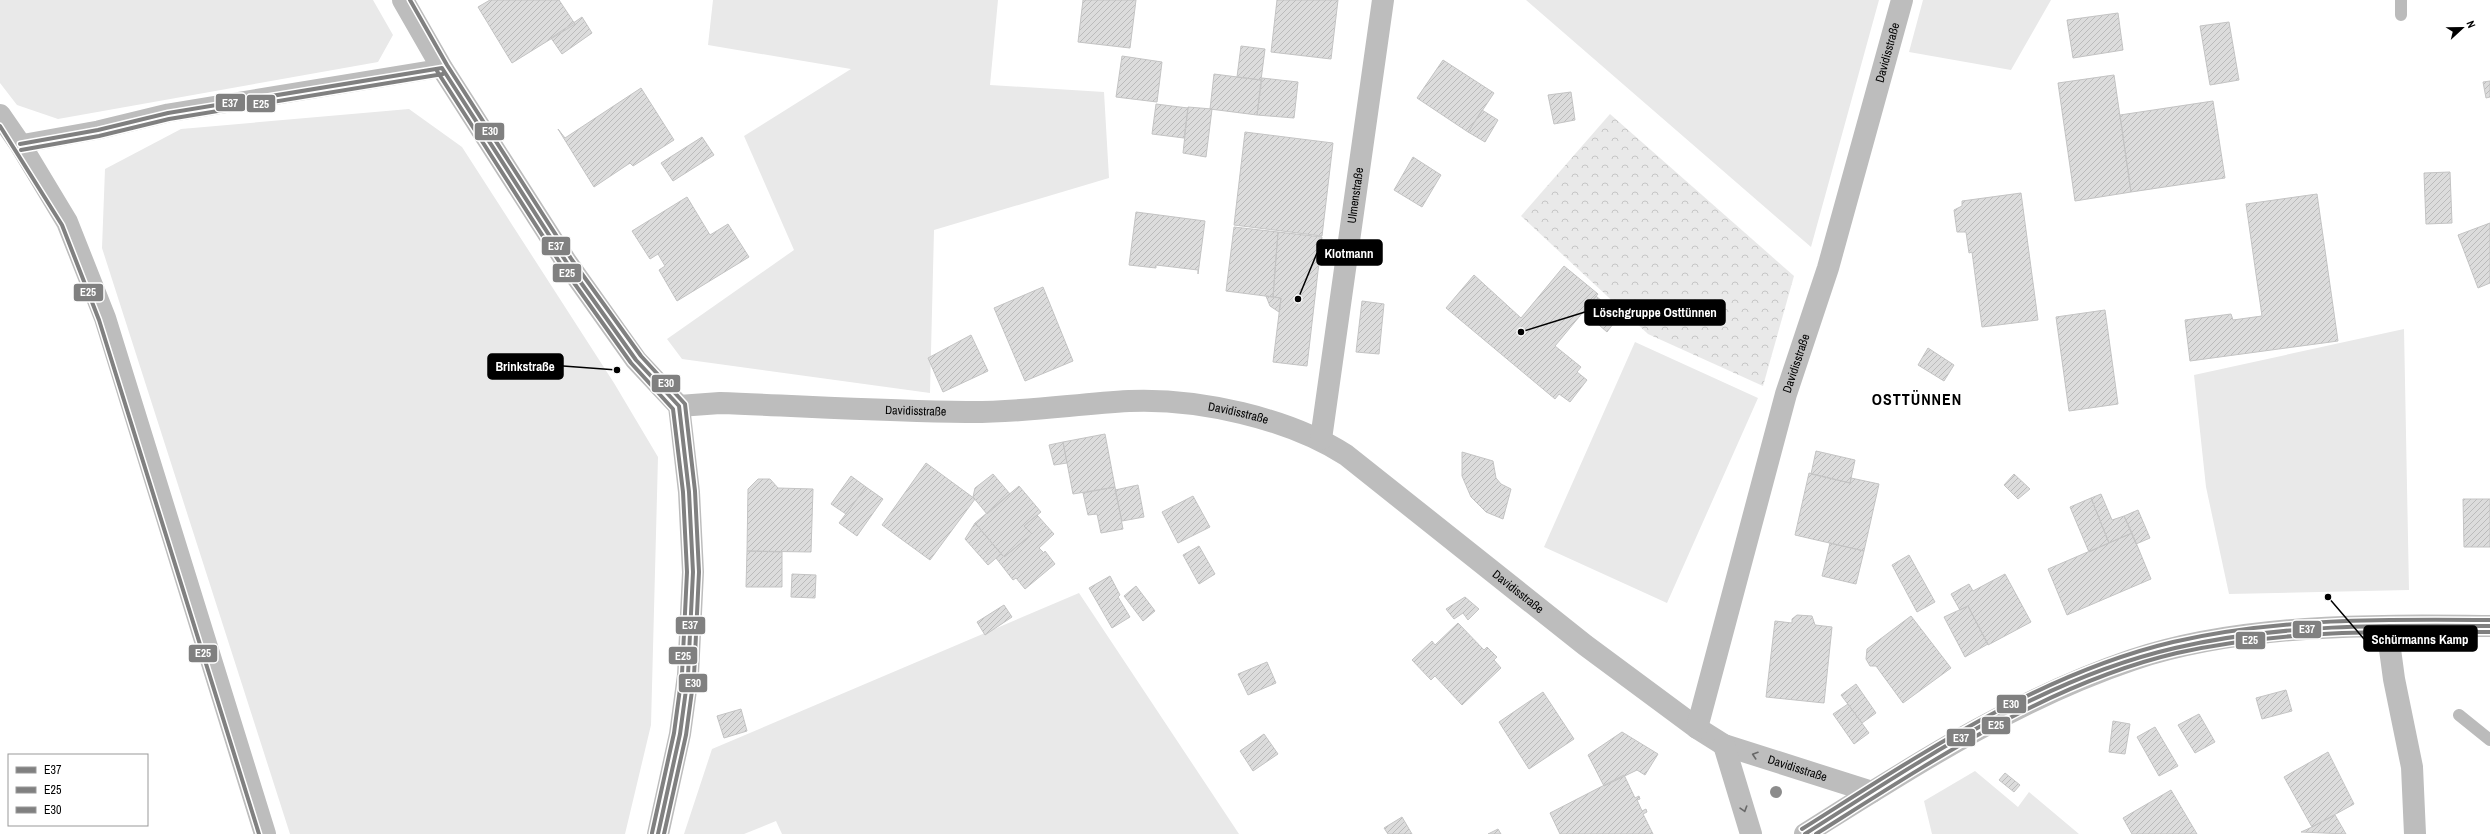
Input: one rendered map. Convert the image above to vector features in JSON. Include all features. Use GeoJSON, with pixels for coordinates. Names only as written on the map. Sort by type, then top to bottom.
{"type":"FeatureCollection","features":[{"type":"Feature","properties":{"kind":"street"},"geometry":{"type":"LineString","coordinates":[[403,0],[442,68],[567,263],[636,360],[679,406],[690,492],[693,572],[688,675],[680,734],[658,834]]}},
{"type":"Feature","properties":{"kind":"street","name":"Ulmenstraße"},"geometry":{"type":"LineString","coordinates":[[1321,439],[1383,0]]}},
{"type":"Feature","properties":{"kind":"street","name":"Davidisstraße"},"geometry":{"type":"LineString","coordinates":[[1697,728],[1786,394],[1828,268],[1902,0]]}},
{"type":"Feature","properties":{"kind":"street"},"geometry":{"type":"LineString","coordinates":[[0,115],[20,144],[67,222],[105,318],[265,834]]}},
{"type":"Feature","properties":{"kind":"street","name":"Davidisstraße"},"geometry":{"type":"LineString","coordinates":[[679,406],[720,403],[968,412],[1131,401],[1184,403],[1236,412],[1321,439],[1346,455],[1585,645],[1697,728],[1724,745],[1872,792]]}},
{"type":"Feature","properties":{"kind":"street"},"geometry":{"type":"LineString","coordinates":[[2387,626],[2394,679],[2412,766],[2415,834]]}},
{"type":"Feature","properties":{"kind":"street"},"geometry":{"type":"LineString","coordinates":[[1805,834],[1971,732],[2060,689],[2133,659],[2207,641],[2330,628],[2387,626],[2490,626]]}},
{"type":"Feature","properties":{"kind":"street"},"geometry":{"type":"LineString","coordinates":[[1724,745],[1751,834]]}},
{"type":"Feature","properties":{"kind":"lane"},"geometry":{"type":"LineString","coordinates":[[20,144],[98,130],[168,113],[442,68]]}},
{"type":"Feature","properties":{"kind":"green space"},"geometry":{"type":"Polygon","coordinates":[[[0,0],[373,0],[393,35],[378,62],[58,119],[17,105],[0,83],[0,0]]]}},
{"type":"Feature","properties":{"kind":"green space"},"geometry":{"type":"Polygon","coordinates":[[[713,0],[998,0],[990,85],[1104,92],[1109,178],[934,230],[930,393],[682,359],[667,339],[794,250],[744,136],[851,69],[708,45],[713,0]]]}},
{"type":"Feature","properties":{"kind":"green space"},"geometry":{"type":"Polygon","coordinates":[[[1526,0],[1879,0],[1811,247],[1526,0]]]}},
{"type":"Feature","properties":{"kind":"green space"},"geometry":{"type":"Polygon","coordinates":[[[1923,0],[2051,0],[2011,70],[1909,52],[1923,0]]]}},
{"type":"Feature","properties":{"kind":"green space"},"geometry":{"type":"Polygon","coordinates":[[[409,109],[462,147],[614,383],[658,457],[651,725],[625,834],[290,834],[102,248],[105,169],[181,129],[409,109]]]}},
{"type":"Feature","properties":{"kind":"green space"},"geometry":{"type":"Polygon","coordinates":[[[1610,114],[1794,276],[1763,386],[1648,334],[1521,216],[1610,114]]]}},
{"type":"Feature","properties":{"kind":"green space"},"geometry":{"type":"Polygon","coordinates":[[[2404,329],[2409,590],[2229,594],[2206,487],[2194,375],[2404,329]]]}},
{"type":"Feature","properties":{"kind":"green space"},"geometry":{"type":"Polygon","coordinates":[[[1635,342],[1758,398],[1667,603],[1544,547],[1635,342]]]}},
{"type":"Feature","properties":{"kind":"green space"},"geometry":{"type":"Polygon","coordinates":[[[1079,593],[1239,834],[782,834],[776,821],[744,834],[684,834],[712,749],[1079,593]]]}},
{"type":"Feature","properties":{"kind":"green space"},"geometry":{"type":"Polygon","coordinates":[[[1975,771],[2018,807],[2029,792],[2079,834],[1932,834],[1924,801],[1975,771]]]}},
{"type":"Feature","properties":{"kind":"building"},"geometry":{"type":"Polygon","coordinates":[[[490,0],[559,0],[575,24],[512,63],[478,7],[490,0]]]}},
{"type":"Feature","properties":{"kind":"building"},"geometry":{"type":"Polygon","coordinates":[[[1083,0],[1136,0],[1130,48],[1078,42],[1083,0]]]}},
{"type":"Feature","properties":{"kind":"building"},"geometry":{"type":"Polygon","coordinates":[[[1277,0],[1338,0],[1331,59],[1271,52],[1277,0]]]}},
{"type":"Feature","properties":{"kind":"building"},"geometry":{"type":"Polygon","coordinates":[[[2118,13],[2123,50],[2073,58],[2067,20],[2118,13]]]}},
{"type":"Feature","properties":{"kind":"building"},"geometry":{"type":"Polygon","coordinates":[[[582,17],[592,33],[562,54],[551,38],[582,17]]]}},
{"type":"Feature","properties":{"kind":"building"},"geometry":{"type":"Polygon","coordinates":[[[2229,22],[2239,80],[2210,85],[2200,26],[2229,22]]]}},
{"type":"Feature","properties":{"kind":"building"},"geometry":{"type":"Polygon","coordinates":[[[1241,46],[1265,49],[1261,80],[1237,77],[1241,46]]]}},
{"type":"Feature","properties":{"kind":"building"},"geometry":{"type":"Polygon","coordinates":[[[1122,56],[1162,62],[1157,102],[1116,97],[1122,56]]]}},
{"type":"Feature","properties":{"kind":"building"},"geometry":{"type":"Polygon","coordinates":[[[1443,60],[1494,93],[1468,132],[1417,98],[1443,60]]]}},
{"type":"Feature","properties":{"kind":"building"},"geometry":{"type":"Polygon","coordinates":[[[1214,74],[1261,80],[1257,115],[1210,109],[1214,74]]]}},
{"type":"Feature","properties":{"kind":"building"},"geometry":{"type":"Polygon","coordinates":[[[2114,75],[2131,192],[2075,201],[2058,83],[2114,75]]]}},
{"type":"Feature","properties":{"kind":"building"},"geometry":{"type":"Polygon","coordinates":[[[1262,78],[1298,82],[1294,118],[1257,115],[1262,78]]]}},
{"type":"Feature","properties":{"kind":"building"},"geometry":{"type":"Polygon","coordinates":[[[2490,81],[2490,97],[2486,98],[2483,82],[2490,81]]]}},
{"type":"Feature","properties":{"kind":"building"},"geometry":{"type":"Polygon","coordinates":[[[641,88],[674,140],[633,166],[630,163],[594,187],[558,129],[565,138],[641,88]]]}},
{"type":"Feature","properties":{"kind":"building"},"geometry":{"type":"Polygon","coordinates":[[[1571,92],[1575,120],[1554,124],[1548,95],[1571,92]]]}},
{"type":"Feature","properties":{"kind":"building"},"geometry":{"type":"Polygon","coordinates":[[[2213,101],[2225,178],[2131,192],[2120,115],[2213,101]]]}},
{"type":"Feature","properties":{"kind":"building"},"geometry":{"type":"Polygon","coordinates":[[[1156,104],[1188,108],[1184,138],[1152,134],[1156,104]]]}},
{"type":"Feature","properties":{"kind":"building"},"geometry":{"type":"Polygon","coordinates":[[[1188,107],[1212,109],[1206,157],[1183,153],[1188,107]]]}},
{"type":"Feature","properties":{"kind":"building"},"geometry":{"type":"Polygon","coordinates":[[[1482,110],[1498,120],[1485,142],[1468,132],[1482,110]]]}},
{"type":"Feature","properties":{"kind":"building"},"geometry":{"type":"Polygon","coordinates":[[[1245,132],[1333,143],[1322,236],[1234,225],[1245,132]]]}},
{"type":"Feature","properties":{"kind":"building"},"geometry":{"type":"Polygon","coordinates":[[[702,137],[714,155],[673,181],[661,163],[702,137]]]}},
{"type":"Feature","properties":{"kind":"building"},"geometry":{"type":"Polygon","coordinates":[[[1413,157],[1441,175],[1422,207],[1394,190],[1413,157]]]}},
{"type":"Feature","properties":{"kind":"building"},"geometry":{"type":"Polygon","coordinates":[[[2450,172],[2452,223],[2426,224],[2424,173],[2450,172]]]}},
{"type":"Feature","properties":{"kind":"building"},"geometry":{"type":"Polygon","coordinates":[[[2021,193],[2038,320],[1982,327],[1972,252],[1969,253],[1966,232],[1957,232],[1954,210],[1962,206],[1962,201],[2021,193]]]}},
{"type":"Feature","properties":{"kind":"building"},"geometry":{"type":"Polygon","coordinates":[[[2317,194],[2338,341],[2190,361],[2185,320],[2231,314],[2233,320],[2262,316],[2246,204],[2317,194]]]}},
{"type":"Feature","properties":{"kind":"building"},"geometry":{"type":"Polygon","coordinates":[[[687,197],[710,235],[728,224],[749,257],[677,301],[659,270],[665,266],[658,254],[650,259],[632,231],[687,197]]]}},
{"type":"Feature","properties":{"kind":"building"},"geometry":{"type":"Polygon","coordinates":[[[1136,212],[1205,221],[1198,274],[1198,270],[1156,265],[1156,268],[1129,265],[1136,212]]]}},
{"type":"Feature","properties":{"kind":"building"},"geometry":{"type":"Polygon","coordinates":[[[2490,223],[2490,283],[2478,288],[2458,235],[2490,223]]]}},
{"type":"Feature","properties":{"kind":"building"},"geometry":{"type":"Polygon","coordinates":[[[1234,227],[1278,232],[1273,297],[1226,291],[1234,227]]]}},
{"type":"Feature","properties":{"kind":"building"},"geometry":{"type":"Polygon","coordinates":[[[1278,232],[1322,237],[1307,366],[1273,362],[1281,298],[1273,297],[1278,232]]]}},
{"type":"Feature","properties":{"kind":"building"},"geometry":{"type":"Polygon","coordinates":[[[1564,266],[1598,294],[1555,346],[1581,367],[1577,372],[1587,380],[1570,402],[1559,394],[1555,399],[1446,308],[1474,275],[1521,318],[1564,266]]]}},
{"type":"Feature","properties":{"kind":"building"},"geometry":{"type":"Polygon","coordinates":[[[1043,287],[1073,361],[1025,381],[994,308],[1043,287]]]}},
{"type":"Feature","properties":{"kind":"building"},"geometry":{"type":"Polygon","coordinates":[[[1266,296],[1281,298],[1279,312],[1270,306],[1266,296]]]}},
{"type":"Feature","properties":{"kind":"building"},"geometry":{"type":"Polygon","coordinates":[[[1596,296],[1619,316],[1607,332],[1584,312],[1596,296]]]}},
{"type":"Feature","properties":{"kind":"building"},"geometry":{"type":"Polygon","coordinates":[[[1362,301],[1384,304],[1379,354],[1356,352],[1362,301]]]}},
{"type":"Feature","properties":{"kind":"building"},"geometry":{"type":"Polygon","coordinates":[[[2105,310],[2118,404],[2069,411],[2056,317],[2105,310]]]}},
{"type":"Feature","properties":{"kind":"building"},"geometry":{"type":"Polygon","coordinates":[[[971,335],[988,371],[943,392],[928,358],[971,335]]]}},
{"type":"Feature","properties":{"kind":"building"},"geometry":{"type":"Polygon","coordinates":[[[1928,348],[1954,365],[1944,381],[1918,365],[1928,348]]]}},
{"type":"Feature","properties":{"kind":"building"},"geometry":{"type":"Polygon","coordinates":[[[1105,434],[1115,487],[1073,494],[1063,442],[1105,434]]]}},
{"type":"Feature","properties":{"kind":"building"},"geometry":{"type":"Polygon","coordinates":[[[1063,442],[1067,463],[1054,465],[1049,445],[1063,442]]]}},
{"type":"Feature","properties":{"kind":"building"},"geometry":{"type":"Polygon","coordinates":[[[1816,451],[1855,460],[1850,483],[1811,474],[1816,451]]]}},
{"type":"Feature","properties":{"kind":"building"},"geometry":{"type":"Polygon","coordinates":[[[1462,452],[1493,461],[1496,478],[1501,484],[1511,489],[1503,519],[1486,512],[1471,497],[1462,476],[1462,452]]]}},
{"type":"Feature","properties":{"kind":"building"},"geometry":{"type":"Polygon","coordinates":[[[926,463],[975,499],[930,560],[882,525],[926,463]]]}},
{"type":"Feature","properties":{"kind":"building"},"geometry":{"type":"Polygon","coordinates":[[[1809,473],[1850,483],[1851,478],[1879,484],[1864,551],[1795,535],[1809,473]]]}},
{"type":"Feature","properties":{"kind":"building"},"geometry":{"type":"Polygon","coordinates":[[[993,474],[1010,494],[987,514],[973,497],[975,488],[993,474]]]}},
{"type":"Feature","properties":{"kind":"building"},"geometry":{"type":"Polygon","coordinates":[[[2014,474],[2030,489],[2018,499],[2004,485],[2014,474]]]}},
{"type":"Feature","properties":{"kind":"building"},"geometry":{"type":"Polygon","coordinates":[[[851,476],[866,487],[846,514],[831,504],[851,476]]]}},
{"type":"Feature","properties":{"kind":"building"},"geometry":{"type":"Polygon","coordinates":[[[758,479],[770,479],[778,488],[813,489],[811,552],[747,551],[748,489],[758,479]]]}},
{"type":"Feature","properties":{"kind":"building"},"geometry":{"type":"Polygon","coordinates":[[[1138,485],[1144,517],[1122,521],[1115,490],[1138,485]]]}},
{"type":"Feature","properties":{"kind":"building"},"geometry":{"type":"Polygon","coordinates":[[[1019,486],[1041,512],[1024,526],[1032,534],[1004,557],[975,523],[1019,486]]]}},
{"type":"Feature","properties":{"kind":"building"},"geometry":{"type":"Polygon","coordinates":[[[866,487],[883,499],[857,536],[839,523],[866,487]]]}},
{"type":"Feature","properties":{"kind":"building"},"geometry":{"type":"Polygon","coordinates":[[[1115,487],[1123,529],[1101,533],[1097,514],[1088,515],[1083,493],[1115,487]]]}},
{"type":"Feature","properties":{"kind":"building"},"geometry":{"type":"Polygon","coordinates":[[[2101,494],[2112,520],[2124,516],[2132,533],[2109,543],[2091,498],[2101,494]]]}},
{"type":"Feature","properties":{"kind":"building"},"geometry":{"type":"Polygon","coordinates":[[[1193,496],[1210,527],[1178,543],[1162,512],[1193,496]]]}},
{"type":"Feature","properties":{"kind":"building"},"geometry":{"type":"Polygon","coordinates":[[[2091,498],[2109,543],[2089,552],[2070,507],[2091,498]]]}},
{"type":"Feature","properties":{"kind":"building"},"geometry":{"type":"Polygon","coordinates":[[[2463,499],[2490,499],[2490,547],[2464,547],[2463,499]]]}},
{"type":"Feature","properties":{"kind":"building"},"geometry":{"type":"Polygon","coordinates":[[[2138,510],[2150,538],[2136,544],[2124,516],[2138,510]]]}},
{"type":"Feature","properties":{"kind":"building"},"geometry":{"type":"Polygon","coordinates":[[[1037,515],[1054,534],[1039,548],[1044,553],[1045,551],[1055,564],[1025,589],[1016,578],[1013,580],[996,558],[1001,554],[1004,557],[1032,534],[1024,526],[1037,515]]]}},
{"type":"Feature","properties":{"kind":"building"},"geometry":{"type":"Polygon","coordinates":[[[975,523],[1001,554],[988,565],[965,539],[975,523]]]}},
{"type":"Feature","properties":{"kind":"building"},"geometry":{"type":"Polygon","coordinates":[[[2132,533],[2151,579],[2067,615],[2048,569],[2132,533]]]}},
{"type":"Feature","properties":{"kind":"building"},"geometry":{"type":"Polygon","coordinates":[[[1830,543],[1864,551],[1856,584],[1822,576],[1830,543]]]}},
{"type":"Feature","properties":{"kind":"building"},"geometry":{"type":"Polygon","coordinates":[[[1199,546],[1215,574],[1199,584],[1183,555],[1199,546]]]}},
{"type":"Feature","properties":{"kind":"building"},"geometry":{"type":"Polygon","coordinates":[[[747,551],[782,552],[782,587],[746,587],[747,551]]]}},
{"type":"Feature","properties":{"kind":"building"},"geometry":{"type":"Polygon","coordinates":[[[1909,555],[1935,602],[1917,612],[1892,565],[1909,555]]]}},
{"type":"Feature","properties":{"kind":"building"},"geometry":{"type":"Polygon","coordinates":[[[792,574],[816,575],[815,598],[791,597],[792,574]]]}},
{"type":"Feature","properties":{"kind":"building"},"geometry":{"type":"Polygon","coordinates":[[[2005,574],[2031,622],[1988,645],[1968,606],[1960,610],[1951,594],[1969,584],[1973,591],[2005,574]]]}},
{"type":"Feature","properties":{"kind":"building"},"geometry":{"type":"Polygon","coordinates":[[[1110,576],[1120,595],[1118,597],[1130,617],[1112,628],[1089,588],[1110,576]]]}},
{"type":"Feature","properties":{"kind":"building"},"geometry":{"type":"Polygon","coordinates":[[[1136,586],[1155,611],[1143,621],[1124,596],[1136,586]]]}},
{"type":"Feature","properties":{"kind":"building"},"geometry":{"type":"Polygon","coordinates":[[[1465,597],[1479,609],[1468,620],[1463,613],[1454,619],[1446,609],[1465,597]]]}},
{"type":"Feature","properties":{"kind":"building"},"geometry":{"type":"Polygon","coordinates":[[[1004,605],[1012,617],[985,635],[977,622],[1004,605]]]}},
{"type":"Feature","properties":{"kind":"building"},"geometry":{"type":"Polygon","coordinates":[[[1968,606],[1988,644],[1965,657],[1944,617],[1968,606]]]}},
{"type":"Feature","properties":{"kind":"building"},"geometry":{"type":"Polygon","coordinates":[[[1797,615],[1812,616],[1815,625],[1832,627],[1824,703],[1766,697],[1775,621],[1792,623],[1792,619],[1797,615]]]}},
{"type":"Feature","properties":{"kind":"building"},"geometry":{"type":"Polygon","coordinates":[[[1911,616],[1951,668],[1903,703],[1876,666],[1870,666],[1866,659],[1867,649],[1911,616]]]}},
{"type":"Feature","properties":{"kind":"building"},"geometry":{"type":"Polygon","coordinates":[[[1458,623],[1484,650],[1487,647],[1497,657],[1494,660],[1501,668],[1462,705],[1435,676],[1431,680],[1412,660],[1432,641],[1435,645],[1458,623]]]}},
{"type":"Feature","properties":{"kind":"building"},"geometry":{"type":"Polygon","coordinates":[[[1267,662],[1276,683],[1248,695],[1238,674],[1267,662]]]}},
{"type":"Feature","properties":{"kind":"building"},"geometry":{"type":"Polygon","coordinates":[[[1856,684],[1876,713],[1862,723],[1841,695],[1856,684]]]}},
{"type":"Feature","properties":{"kind":"building"},"geometry":{"type":"Polygon","coordinates":[[[2286,690],[2292,711],[2262,719],[2256,698],[2286,690]]]}},
{"type":"Feature","properties":{"kind":"building"},"geometry":{"type":"Polygon","coordinates":[[[1543,692],[1574,739],[1529,769],[1499,722],[1543,692]]]}},
{"type":"Feature","properties":{"kind":"building"},"geometry":{"type":"Polygon","coordinates":[[[1848,704],[1869,733],[1854,744],[1833,714],[1848,704]]]}},
{"type":"Feature","properties":{"kind":"building"},"geometry":{"type":"Polygon","coordinates":[[[741,709],[747,731],[724,738],[717,716],[741,709]]]}},
{"type":"Feature","properties":{"kind":"building"},"geometry":{"type":"Polygon","coordinates":[[[2199,714],[2215,742],[2195,753],[2178,725],[2199,714]]]}},
{"type":"Feature","properties":{"kind":"building"},"geometry":{"type":"Polygon","coordinates":[[[2113,721],[2130,724],[2125,754],[2109,752],[2113,721]]]}},
{"type":"Feature","properties":{"kind":"building"},"geometry":{"type":"Polygon","coordinates":[[[2155,727],[2178,766],[2159,776],[2137,737],[2155,727]]]}},
{"type":"Feature","properties":{"kind":"building"},"geometry":{"type":"Polygon","coordinates":[[[1622,732],[1658,754],[1645,775],[1637,770],[1604,786],[1588,755],[1622,732]]]}},
{"type":"Feature","properties":{"kind":"building"},"geometry":{"type":"Polygon","coordinates":[[[1264,734],[1278,754],[1253,771],[1240,751],[1264,734]]]}},
{"type":"Feature","properties":{"kind":"building"},"geometry":{"type":"Polygon","coordinates":[[[2328,752],[2354,804],[2312,827],[2284,777],[2328,752]]]}},
{"type":"Feature","properties":{"kind":"building"},"geometry":{"type":"Polygon","coordinates":[[[2005,773],[2020,785],[2014,792],[1999,780],[2005,773]]]}},
{"type":"Feature","properties":{"kind":"building"},"geometry":{"type":"Polygon","coordinates":[[[1624,775],[1635,798],[1639,796],[1640,799],[1637,800],[1642,811],[1646,809],[1647,812],[1643,814],[1653,834],[1560,834],[1550,813],[1624,775]]]}},
{"type":"Feature","properties":{"kind":"building"},"geometry":{"type":"Polygon","coordinates":[[[2171,790],[2197,834],[2132,834],[2123,818],[2171,790]]]}},
{"type":"Feature","properties":{"kind":"building"},"geometry":{"type":"Polygon","coordinates":[[[2335,815],[2346,834],[2301,832],[2312,827],[2335,815]]]}},
{"type":"Feature","properties":{"kind":"building"},"geometry":{"type":"Polygon","coordinates":[[[1402,817],[1412,834],[1388,834],[1384,828],[1402,817]]]}},
{"type":"Feature","properties":{"kind":"building"},"geometry":{"type":"Polygon","coordinates":[[[1498,829],[1501,834],[1488,834],[1498,829]]]}},
{"type":"Feature","properties":{"kind":"waterway"},"geometry":{"type":"LineString","coordinates":[[2401,0],[2401,15]]}},
{"type":"Feature","properties":{"kind":"waterway"},"geometry":{"type":"LineString","coordinates":[[2459,715],[2490,740]]}},
{"type":"Feature","properties":{"kind":"transit line","name":"E30"},"geometry":{"type":"LineString","coordinates":[[410,0],[447,65],[572,260],[641,356],[685,404],[695,491],[699,572],[694,676],[686,735],[664,834]]}},
{"type":"Feature","properties":{"kind":"transit line","name":"E37"},"geometry":{"type":"LineString","coordinates":[[442,68],[567,263],[636,360],[679,406],[689,492],[693,572],[688,675],[680,734],[658,834]]}},
{"type":"Feature","properties":{"kind":"transit line","name":"E37"},"geometry":{"type":"LineString","coordinates":[[20,144],[98,130],[168,113],[442,68]]}},
{"type":"Feature","properties":{"kind":"transit line","name":"E25"},"geometry":{"type":"LineString","coordinates":[[437,71],[562,266],[631,363],[673,409],[683,492],[687,572],[682,674],[674,733],[652,833]]}},
{"type":"Feature","properties":{"kind":"transit line","name":"E25"},"geometry":{"type":"LineString","coordinates":[[21,150],[99,136],[169,119],[443,74]]}},
{"type":"Feature","properties":{"kind":"transit line","name":"E25"},"geometry":{"type":"LineString","coordinates":[[0,126],[62,225],[99,320],[259,834]]}},
{"type":"Feature","properties":{"kind":"transit line","name":"E30"},"geometry":{"type":"LineString","coordinates":[[1802,829],[1890,773],[1980,720],[2074,674],[2123,656],[2173,642],[2212,634],[2291,624],[2371,620],[2490,620]]}},
{"type":"Feature","properties":{"kind":"transit line","name":"E37"},"geometry":{"type":"LineString","coordinates":[[1805,834],[1892,778],[1982,725],[2029,701],[2076,680],[2125,662],[2175,648],[2214,640],[2292,630],[2371,626],[2490,626]]}},
{"type":"Feature","properties":{"kind":"transit line","name":"E25"},"geometry":{"type":"LineString","coordinates":[[1816,834],[1901,780],[1990,728],[2035,705],[2082,684],[2129,667],[2177,653],[2215,645],[2293,636],[2372,632],[2490,632]]}},
{"type":"Feature","properties":{"kind":"place","name":"Klotmann"},"geometry":{"type":"Point","coordinates":[1298,299]}},
{"type":"Feature","properties":{"kind":"place","name":"Löschgruppe Osttünnen"},"geometry":{"type":"Point","coordinates":[1521,332]}},
{"type":"Feature","properties":{"kind":"place","name":"Brinkstraße"},"geometry":{"type":"Point","coordinates":[617,370]}},
{"type":"Feature","properties":{"kind":"place","name":"Schürmanns Kamp"},"geometry":{"type":"Point","coordinates":[2328,597]}},
{"type":"Feature","properties":{"kind":"district","name":"OSTTÜNNEN"},"geometry":{"type":"Point","coordinates":[1917,399]}}]}
